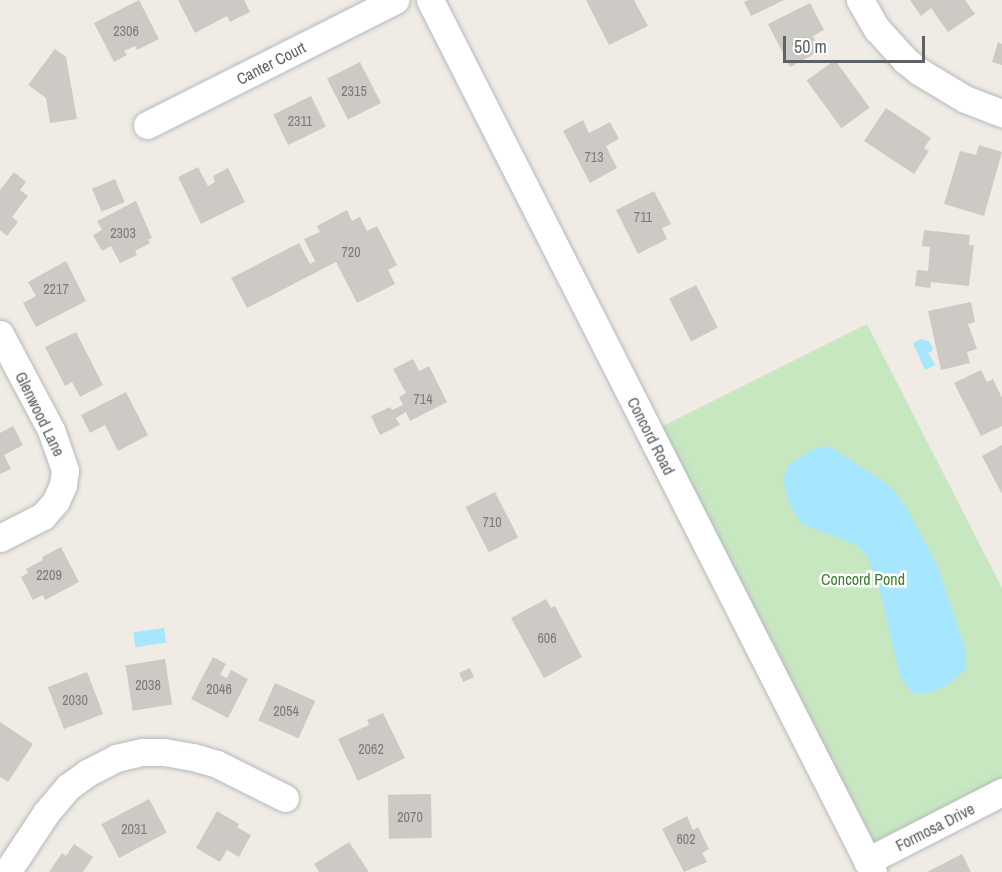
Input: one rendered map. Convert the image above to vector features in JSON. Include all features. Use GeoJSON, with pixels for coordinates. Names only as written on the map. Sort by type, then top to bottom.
{"type":"FeatureCollection","features":[{"type":"Feature","properties":{"kind":"street","name":"Canter Court"},"geometry":{"type":"LineString","coordinates":[[147,125],[395,0]]}},
{"type":"Feature","properties":{"kind":"street","name":"Concord Road"},"geometry":{"type":"LineString","coordinates":[[430,0],[870,867]]}},
{"type":"Feature","properties":{"kind":"street"},"geometry":{"type":"LineString","coordinates":[[860,0],[877,29],[905,60],[920,72],[965,99],[1002,113]]}},
{"type":"Feature","properties":{"kind":"street","name":"Glenwood Lane"},"geometry":{"type":"LineString","coordinates":[[0,334],[51,430],[65,470],[63,485],[56,501],[43,516],[0,538]]}},
{"type":"Feature","properties":{"kind":"street"},"geometry":{"type":"LineString","coordinates":[[7,872],[46,813],[69,787],[87,773],[116,758],[143,752],[164,752],[193,757],[217,764],[285,798]]}},
{"type":"Feature","properties":{"kind":"street","name":"Formosa Drive"},"geometry":{"type":"LineString","coordinates":[[870,867],[1002,792]]}},
{"type":"Feature","properties":{"kind":"green space","name":"Concord Pond"},"geometry":{"type":"Polygon","coordinates":[[[867,324],[1002,588],[1002,785],[869,854],[653,431],[867,324]]]}},
{"type":"Feature","properties":{"kind":"water"},"geometry":{"type":"Polygon","coordinates":[[[921,339],[929,341],[933,348],[931,352],[928,352],[935,365],[925,370],[913,343],[921,339]]]}},
{"type":"Feature","properties":{"kind":"water"},"geometry":{"type":"Polygon","coordinates":[[[829,446],[890,486],[905,505],[938,567],[966,651],[966,669],[948,685],[929,693],[912,693],[900,677],[880,591],[868,558],[857,545],[802,524],[789,504],[783,480],[788,465],[814,449],[829,446]]]}},
{"type":"Feature","properties":{"kind":"water"},"geometry":{"type":"Polygon","coordinates":[[[164,628],[166,643],[135,647],[133,632],[164,628]]]}},
{"type":"Feature","properties":{"kind":"building"},"geometry":{"type":"Polygon","coordinates":[[[139,0],[159,39],[137,50],[135,46],[124,51],[127,55],[114,62],[94,23],[139,0]]]}},
{"type":"Feature","properties":{"kind":"building"},"geometry":{"type":"Polygon","coordinates":[[[178,0],[244,0],[250,12],[230,22],[227,16],[195,33],[178,0]]]}},
{"type":"Feature","properties":{"kind":"building"},"geometry":{"type":"Polygon","coordinates":[[[586,0],[634,0],[648,26],[609,45],[586,0]]]}},
{"type":"Feature","properties":{"kind":"building"},"geometry":{"type":"Polygon","coordinates":[[[784,0],[751,16],[744,2],[784,0]]]}},
{"type":"Feature","properties":{"kind":"building"},"geometry":{"type":"Polygon","coordinates":[[[910,0],[965,0],[975,14],[948,32],[931,8],[921,16],[910,0]]]}},
{"type":"Feature","properties":{"kind":"building"},"geometry":{"type":"Polygon","coordinates":[[[810,3],[824,30],[813,36],[820,51],[790,67],[768,24],[810,3]]]}},
{"type":"Feature","properties":{"kind":"building"},"geometry":{"type":"Polygon","coordinates":[[[998,42],[1002,44],[1002,65],[992,62],[998,42]]]}},
{"type":"Feature","properties":{"kind":"building"},"geometry":{"type":"Polygon","coordinates":[[[55,49],[66,57],[77,119],[50,123],[46,98],[28,85],[55,49]]]}},
{"type":"Feature","properties":{"kind":"building"},"geometry":{"type":"Polygon","coordinates":[[[835,60],[870,108],[841,128],[807,81],[835,60]]]}},
{"type":"Feature","properties":{"kind":"building"},"geometry":{"type":"Polygon","coordinates":[[[360,62],[381,103],[348,120],[327,79],[360,62]]]}},
{"type":"Feature","properties":{"kind":"building"},"geometry":{"type":"Polygon","coordinates":[[[311,96],[326,127],[288,145],[273,114],[311,96]]]}},
{"type":"Feature","properties":{"kind":"building"},"geometry":{"type":"Polygon","coordinates":[[[886,108],[931,138],[924,148],[929,151],[914,174],[864,141],[886,108]]]}},
{"type":"Feature","properties":{"kind":"building"},"geometry":{"type":"Polygon","coordinates":[[[583,120],[589,133],[610,122],[619,139],[606,146],[617,168],[590,183],[563,131],[583,120]]]}},
{"type":"Feature","properties":{"kind":"building"},"geometry":{"type":"Polygon","coordinates":[[[979,145],[1002,152],[984,216],[944,204],[960,151],[976,155],[979,145]]]}},
{"type":"Feature","properties":{"kind":"building"},"geometry":{"type":"Polygon","coordinates":[[[198,167],[208,186],[215,182],[213,176],[228,168],[245,202],[201,224],[178,177],[198,167]]]}},
{"type":"Feature","properties":{"kind":"building"},"geometry":{"type":"Polygon","coordinates":[[[14,172],[26,182],[20,190],[28,196],[12,217],[18,222],[7,236],[0,230],[0,190],[14,172]]]}},
{"type":"Feature","properties":{"kind":"building"},"geometry":{"type":"Polygon","coordinates":[[[115,179],[125,202],[102,212],[92,189],[115,179]]]}},
{"type":"Feature","properties":{"kind":"building"},"geometry":{"type":"Polygon","coordinates":[[[654,191],[671,224],[662,228],[667,239],[638,254],[616,210],[654,191]]]}},
{"type":"Feature","properties":{"kind":"building"},"geometry":{"type":"Polygon","coordinates":[[[136,201],[152,238],[148,240],[150,243],[135,251],[137,255],[120,263],[111,246],[102,251],[93,235],[102,230],[97,221],[136,201]]]}},
{"type":"Feature","properties":{"kind":"building"},"geometry":{"type":"Polygon","coordinates":[[[347,210],[352,221],[360,217],[367,231],[377,226],[397,265],[388,270],[395,284],[357,303],[336,262],[247,308],[231,278],[299,243],[310,264],[315,261],[304,239],[320,232],[317,226],[347,210]]]}},
{"type":"Feature","properties":{"kind":"building"},"geometry":{"type":"Polygon","coordinates":[[[924,230],[970,235],[969,245],[974,245],[969,286],[931,282],[930,288],[915,286],[917,270],[928,271],[930,247],[922,246],[924,230]]]}},
{"type":"Feature","properties":{"kind":"building"},"geometry":{"type":"Polygon","coordinates":[[[66,261],[86,301],[36,327],[23,303],[36,296],[28,282],[66,261]]]}},
{"type":"Feature","properties":{"kind":"building"},"geometry":{"type":"Polygon","coordinates":[[[696,285],[718,328],[691,341],[669,299],[696,285]]]}},
{"type":"Feature","properties":{"kind":"building"},"geometry":{"type":"Polygon","coordinates":[[[971,302],[975,322],[968,324],[977,349],[967,352],[970,363],[941,370],[928,311],[971,302]]]}},
{"type":"Feature","properties":{"kind":"building"},"geometry":{"type":"Polygon","coordinates":[[[76,332],[103,385],[80,397],[72,382],[65,386],[45,347],[76,332]]]}},
{"type":"Feature","properties":{"kind":"building"},"geometry":{"type":"Polygon","coordinates":[[[413,359],[419,371],[429,366],[447,402],[410,421],[406,412],[396,418],[400,425],[380,435],[371,416],[390,407],[392,410],[403,405],[399,397],[406,393],[393,369],[413,359]]]}},
{"type":"Feature","properties":{"kind":"building"},"geometry":{"type":"Polygon","coordinates":[[[981,370],[987,382],[993,379],[1002,398],[1002,426],[981,436],[954,383],[981,370]]]}},
{"type":"Feature","properties":{"kind":"building"},"geometry":{"type":"Polygon","coordinates":[[[126,392],[148,435],[118,451],[105,425],[90,433],[81,415],[126,392]]]}},
{"type":"Feature","properties":{"kind":"building"},"geometry":{"type":"Polygon","coordinates":[[[13,426],[23,445],[4,455],[11,469],[0,474],[0,433],[13,426]]]}},
{"type":"Feature","properties":{"kind":"building"},"geometry":{"type":"Polygon","coordinates":[[[1002,445],[1002,494],[982,456],[1002,445]]]}},
{"type":"Feature","properties":{"kind":"building"},"geometry":{"type":"Polygon","coordinates":[[[495,492],[518,537],[489,552],[466,507],[495,492]]]}},
{"type":"Feature","properties":{"kind":"building"},"geometry":{"type":"Polygon","coordinates":[[[61,547],[79,582],[45,600],[43,595],[33,600],[21,577],[28,573],[26,569],[43,560],[42,557],[61,547]]]}},
{"type":"Feature","properties":{"kind":"building"},"geometry":{"type":"Polygon","coordinates":[[[546,599],[551,608],[555,606],[582,657],[544,678],[511,618],[546,599]]]}},
{"type":"Feature","properties":{"kind":"building"},"geometry":{"type":"Polygon","coordinates":[[[213,657],[226,664],[220,675],[227,678],[231,670],[248,679],[228,718],[191,699],[213,657]]]}},
{"type":"Feature","properties":{"kind":"building"},"geometry":{"type":"Polygon","coordinates":[[[165,659],[172,704],[133,711],[125,665],[165,659]]]}},
{"type":"Feature","properties":{"kind":"building"},"geometry":{"type":"Polygon","coordinates":[[[470,668],[474,677],[463,682],[459,673],[470,668]]]}},
{"type":"Feature","properties":{"kind":"building"},"geometry":{"type":"Polygon","coordinates":[[[87,672],[103,714],[64,729],[48,687],[87,672]]]}},
{"type":"Feature","properties":{"kind":"building"},"geometry":{"type":"Polygon","coordinates":[[[275,683],[315,701],[299,738],[258,720],[275,683]]]}},
{"type":"Feature","properties":{"kind":"building"},"geometry":{"type":"Polygon","coordinates":[[[383,713],[405,758],[358,781],[338,739],[369,725],[367,720],[383,713]]]}},
{"type":"Feature","properties":{"kind":"building"},"geometry":{"type":"Polygon","coordinates":[[[0,722],[33,744],[8,782],[0,777],[0,722]]]}},
{"type":"Feature","properties":{"kind":"building"},"geometry":{"type":"Polygon","coordinates":[[[431,794],[432,838],[389,839],[388,795],[431,794]]]}},
{"type":"Feature","properties":{"kind":"building"},"geometry":{"type":"Polygon","coordinates":[[[149,799],[167,833],[119,858],[101,824],[149,799]]]}},
{"type":"Feature","properties":{"kind":"building"},"geometry":{"type":"Polygon","coordinates":[[[217,811],[239,824],[237,827],[251,835],[239,857],[227,850],[220,862],[196,848],[217,811]]]}},
{"type":"Feature","properties":{"kind":"building"},"geometry":{"type":"Polygon","coordinates":[[[687,816],[693,830],[698,827],[709,849],[702,853],[707,862],[684,872],[662,829],[687,816]]]}},
{"type":"Feature","properties":{"kind":"building"},"geometry":{"type":"Polygon","coordinates":[[[349,842],[369,872],[319,872],[314,864],[349,842]]]}},
{"type":"Feature","properties":{"kind":"building"},"geometry":{"type":"Polygon","coordinates":[[[74,844],[93,857],[83,872],[49,872],[62,853],[66,856],[74,844]]]}},
{"type":"Feature","properties":{"kind":"building"},"geometry":{"type":"Polygon","coordinates":[[[962,854],[971,872],[927,872],[962,854]]]}}]}
